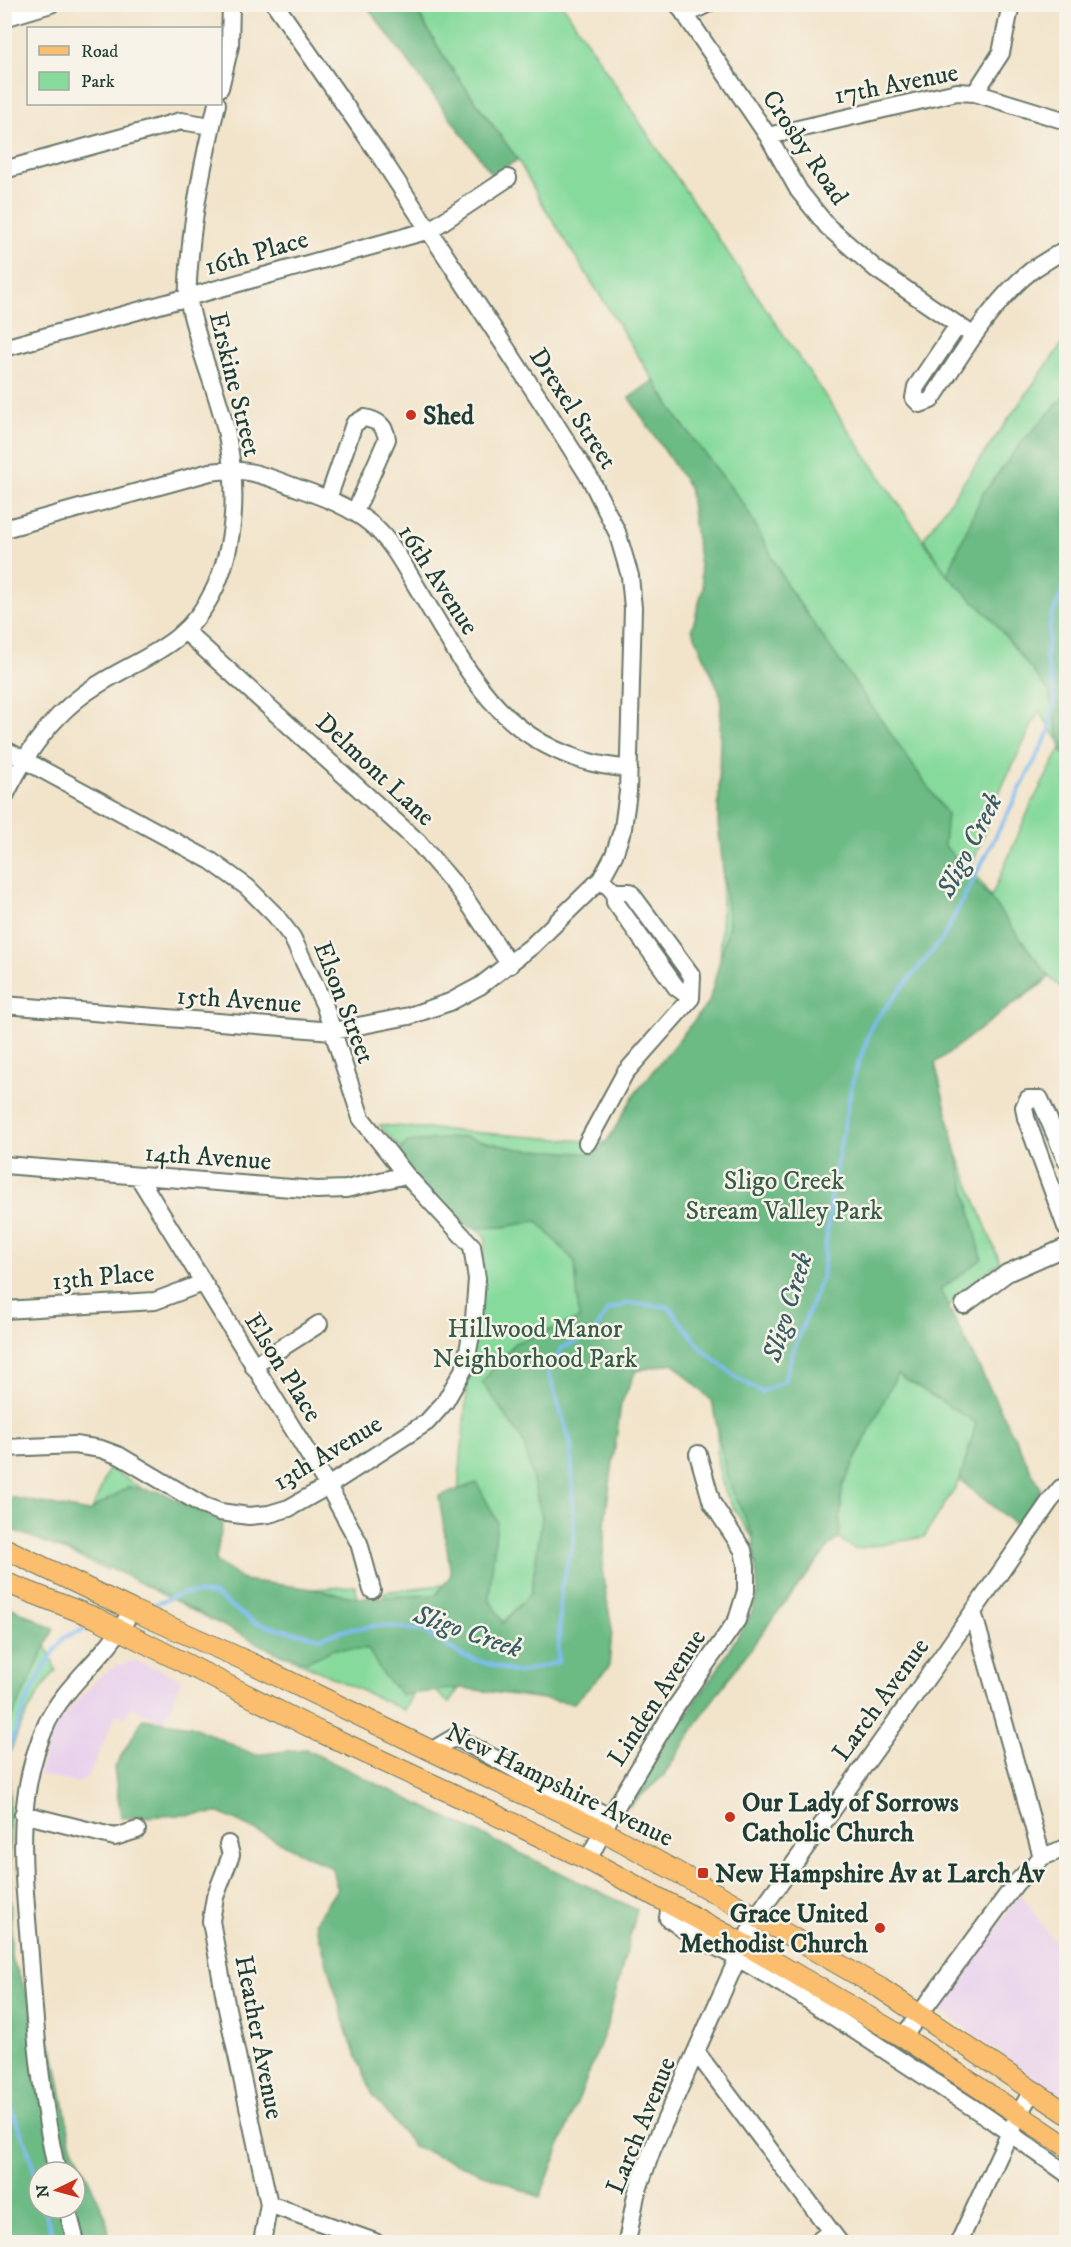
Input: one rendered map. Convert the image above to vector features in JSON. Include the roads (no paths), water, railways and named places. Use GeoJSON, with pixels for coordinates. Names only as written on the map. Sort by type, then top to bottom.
{"type":"FeatureCollection","features":[{"type":"Feature","properties":{"kind":"main road","name":"New Hampshire Avenue"},"geometry":{"type":"LineString","coordinates":[[4,1548],[87,1589],[251,1663],[431,1751],[606,1824],[756,1917],[880,1988],[1066,2113]]}},
{"type":"Feature","properties":{"kind":"main road"},"geometry":{"type":"LineString","coordinates":[[4,1582],[119,1630],[320,1732],[588,1860],[670,1904],[741,1951],[903,2037],[1066,2146]]}},
{"type":"Feature","properties":{"kind":"street"},"geometry":{"type":"LineString","coordinates":[[4,18],[51,4]]}},
{"type":"Feature","properties":{"kind":"street"},"geometry":{"type":"LineString","coordinates":[[222,80],[230,46],[231,4]]}},
{"type":"Feature","properties":{"kind":"street","name":"Drexel Street"},"geometry":{"type":"LineString","coordinates":[[274,4],[430,230],[591,480],[623,546],[632,591],[629,769],[623,828],[614,855],[601,879]]}},
{"type":"Feature","properties":{"kind":"street"},"geometry":{"type":"LineString","coordinates":[[682,10],[707,4]]}},
{"type":"Feature","properties":{"kind":"street"},"geometry":{"type":"LineString","coordinates":[[975,93],[1001,53],[1011,4]]}},
{"type":"Feature","properties":{"kind":"street","name":"Crosby Road"},"geometry":{"type":"LineString","coordinates":[[682,10],[768,136],[799,191],[828,227],[859,256],[974,336]]}},
{"type":"Feature","properties":{"kind":"street","name":"17th Avenue"},"geometry":{"type":"LineString","coordinates":[[768,136],[957,92],[975,93],[1066,121]]}},
{"type":"Feature","properties":{"kind":"street","name":"Erskine Street"},"geometry":{"type":"LineString","coordinates":[[4,798],[33,745],[62,713],[84,694],[149,657],[185,631],[204,608],[225,562],[233,518],[232,469],[228,440],[188,297],[192,230],[217,105]]}},
{"type":"Feature","properties":{"kind":"street"},"geometry":{"type":"LineString","coordinates":[[4,170],[180,121],[211,126]]}},
{"type":"Feature","properties":{"kind":"street","name":"16th Place"},"geometry":{"type":"LineString","coordinates":[[4,348],[430,230],[508,178]]}},
{"type":"Feature","properties":{"kind":"street"},"geometry":{"type":"LineString","coordinates":[[958,325],[916,387],[914,398],[916,402],[920,404],[931,400],[974,336],[1012,288],[1031,271],[1066,249]]}},
{"type":"Feature","properties":{"kind":"street"},"geometry":{"type":"LineString","coordinates":[[328,499],[354,424],[364,418],[381,424],[386,431],[387,440],[355,512]]}},
{"type":"Feature","properties":{"kind":"street","name":"16th Avenue"},"geometry":{"type":"LineString","coordinates":[[4,529],[210,472],[232,469],[249,470],[328,499],[355,512],[371,524],[399,558],[465,667],[484,695],[502,715],[547,746],[568,755],[594,764],[629,769]]}},
{"type":"Feature","properties":{"kind":"street","name":"Delmont Lane"},"geometry":{"type":"LineString","coordinates":[[185,631],[418,842],[461,892],[510,965]]}},
{"type":"Feature","properties":{"kind":"street","name":"Elson Street"},"geometry":{"type":"LineString","coordinates":[[4,749],[212,861],[247,887],[275,915],[292,937],[317,987],[361,1118],[406,1175],[472,1246]]}},
{"type":"Feature","properties":{"kind":"street"},"geometry":{"type":"LineString","coordinates":[[587,1143],[625,1073],[691,998],[676,987],[615,902],[614,892],[601,879]]}},
{"type":"Feature","properties":{"kind":"street","name":"15th Avenue"},"geometry":{"type":"LineString","coordinates":[[4,1005],[333,1031],[385,1022],[432,1009],[480,986],[510,965],[564,917],[601,879]]}},
{"type":"Feature","properties":{"kind":"street"},"geometry":{"type":"LineString","coordinates":[[1066,1160],[1040,1099],[1028,1099],[1024,1107],[1026,1118],[1066,1227]]}},
{"type":"Feature","properties":{"kind":"street","name":"14th Avenue"},"geometry":{"type":"LineString","coordinates":[[4,1165],[317,1190],[346,1189],[406,1175]]}},
{"type":"Feature","properties":{"kind":"street","name":"Elson Place"},"geometry":{"type":"LineString","coordinates":[[138,1176],[328,1486],[359,1543],[372,1590]]}},
{"type":"Feature","properties":{"kind":"street","name":"13th Avenue"},"geometry":{"type":"LineString","coordinates":[[4,1448],[75,1445],[101,1449],[120,1456],[204,1506],[220,1512],[249,1516],[270,1514],[289,1508],[328,1486],[427,1422],[456,1386],[465,1367],[474,1319],[477,1278],[472,1246]]}},
{"type":"Feature","properties":{"kind":"street"},"geometry":{"type":"LineString","coordinates":[[964,1305],[1008,1273],[1066,1247]]}},
{"type":"Feature","properties":{"kind":"street","name":"13th Place"},"geometry":{"type":"LineString","coordinates":[[4,1310],[155,1301],[203,1283]]}},
{"type":"Feature","properties":{"kind":"street"},"geometry":{"type":"LineString","coordinates":[[253,1366],[319,1324]]}},
{"type":"Feature","properties":{"kind":"street","name":"Linden Avenue"},"geometry":{"type":"LineString","coordinates":[[588,1860],[606,1824],[675,1708],[737,1620],[746,1592],[746,1566],[742,1551],[712,1503],[698,1454]]}},
{"type":"Feature","properties":{"kind":"street","name":"Larch Avenue"},"geometry":{"type":"LineString","coordinates":[[627,2242],[636,2195],[652,2150],[756,1917],[1000,1571],[1064,1488]]}},
{"type":"Feature","properties":{"kind":"street"},"geometry":{"type":"LineString","coordinates":[[973,1612],[1042,1857]]}},
{"type":"Feature","properties":{"kind":"street"},"geometry":{"type":"LineString","coordinates":[[55,2160],[41,2085],[35,2026],[24,1868],[23,1814],[27,1784],[34,1757],[48,1721],[61,1700],[108,1647],[119,1630],[139,1613]]}},
{"type":"Feature","properties":{"kind":"street"},"geometry":{"type":"LineString","coordinates":[[23,1814],[115,1837],[137,1830]]}},
{"type":"Feature","properties":{"kind":"street","name":"Heather Avenue"},"geometry":{"type":"LineString","coordinates":[[228,1844],[231,1855],[215,1897],[211,1921],[226,2004],[269,2204],[262,2242]]}},
{"type":"Feature","properties":{"kind":"street"},"geometry":{"type":"LineString","coordinates":[[903,2037],[1016,1883],[1042,1857],[1066,1848]]}},
{"type":"Feature","properties":{"kind":"street"},"geometry":{"type":"LineString","coordinates":[[741,1951],[799,1994],[1066,2173]]}},
{"type":"Feature","properties":{"kind":"street"},"geometry":{"type":"LineString","coordinates":[[697,2053],[835,2237],[816,2242]]}},
{"type":"Feature","properties":{"kind":"street"},"geometry":{"type":"LineString","coordinates":[[959,2242],[1009,2133],[1033,2090]]}},
{"type":"Feature","properties":{"kind":"street"},"geometry":{"type":"LineString","coordinates":[[269,2204],[375,2242]]}},
{"type":"Feature","properties":{"kind":"street"},"geometry":{"type":"LineString","coordinates":[[70,2220],[76,2242]]}},
{"type":"Feature","properties":{"kind":"waterway","name":"Sligo Creek"},"geometry":{"type":"LineString","coordinates":[[144,1608],[184,1593],[213,1594],[255,1623],[320,1638],[346,1630],[382,1625],[423,1631],[463,1656],[517,1673],[558,1662],[561,1589],[574,1539],[571,1444],[548,1372],[562,1348],[593,1334],[608,1310],[630,1303],[669,1307],[703,1350],[736,1377],[761,1392],[784,1381],[822,1277],[832,1190],[853,1079],[873,1023],[943,938],[1049,733],[1055,696],[1046,658],[1051,618],[1066,583]]}},
{"type":"Feature","properties":{"kind":"waterway","name":"Sligo Creek"},"geometry":{"type":"LineString","coordinates":[[4,1761],[26,1702],[64,1637],[97,1625]]}},
{"type":"Feature","properties":{"kind":"waterway","name":"Sligo Creek"},"geometry":{"type":"LineString","coordinates":[[4,1932],[6,1938],[4,1962]]}},
{"type":"Feature","properties":{"kind":"waterway","name":"Sligo Creek"},"geometry":{"type":"LineString","coordinates":[[4,2094],[31,2160]]}},
{"type":"Feature","properties":{"kind":"waterway","name":"Sligo Creek"},"geometry":{"type":"LineString","coordinates":[[48,2220],[54,2242]]}},
{"type":"Feature","properties":{"kind":"place","name":"Shed"},"geometry":{"type":"Point","coordinates":[411,415]}},
{"type":"Feature","properties":{"kind":"place","name":"Our Lady of Sorrows Catholic Church"},"geometry":{"type":"Point","coordinates":[730,1817]}},
{"type":"Feature","properties":{"kind":"place","name":"New Hampshire Av at Larch Av"},"geometry":{"type":"Point","coordinates":[703,1873]}},
{"type":"Feature","properties":{"kind":"place","name":"Grace United Methodist Church"},"geometry":{"type":"Point","coordinates":[880,1928]}},
{"type":"Feature","properties":{"kind":"park label","name":"Sligo Creek Stream Valley Park"},"geometry":{"type":"Point","coordinates":[784,1195]}},
{"type":"Feature","properties":{"kind":"park label","name":"Hillwood Manor Neighborhood Park"},"geometry":{"type":"Point","coordinates":[535,1343]}}]}
